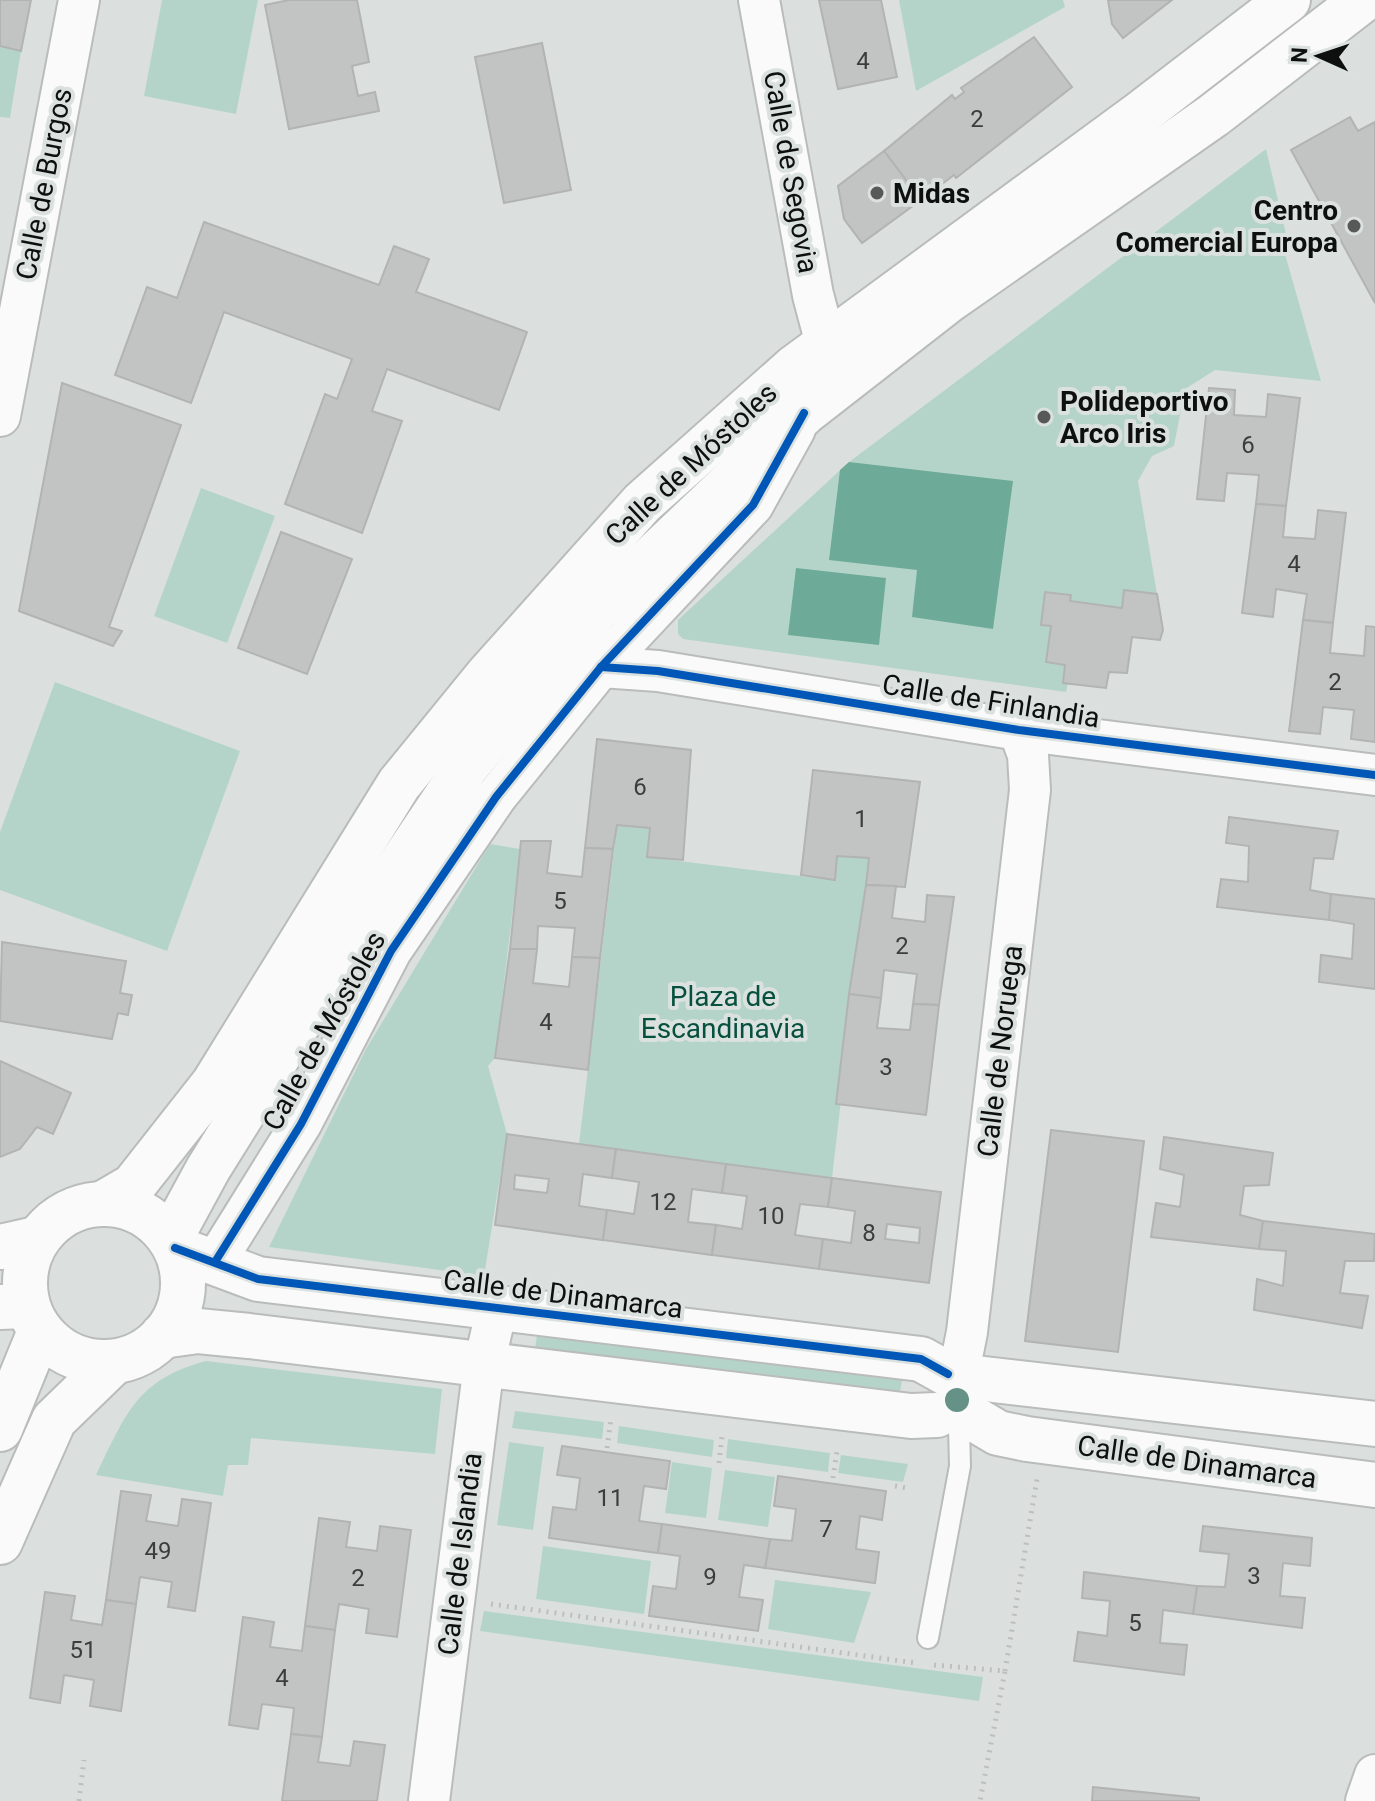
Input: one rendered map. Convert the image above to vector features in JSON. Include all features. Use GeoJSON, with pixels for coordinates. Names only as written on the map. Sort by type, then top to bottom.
{"type":"FeatureCollection","features":[{"type":"Feature","properties":{"kind":"main road","name":"Calle de Móstoles"},"geometry":{"type":"LineString","coordinates":[[104,1203],[133,1186],[214,1083],[399,784],[488,675],[642,503],[795,367],[1141,113],[1288,0]]}},
{"type":"Feature","properties":{"kind":"main road","name":"Calle de Móstoles"},"geometry":{"type":"LineString","coordinates":[[187,1250],[208,1169],[356,931],[466,767],[596,611],[804,413],[949,300],[1214,115],[1363,0]]}},
{"type":"Feature","properties":{"kind":"main road"},"geometry":{"type":"LineString","coordinates":[[0,1429],[22,1315],[24,1272],[18,1243],[78,1207],[104,1203],[130,1207],[153,1220],[187,1250],[176,1317],[147,1349],[114,1362],[54,1420],[0,1542]]}},
{"type":"Feature","properties":{"kind":"main road","name":"Calle de Dinamarca"},"geometry":{"type":"LineString","coordinates":[[187,1250],[258,1279],[921,1359],[998,1433],[1375,1485]]}},
{"type":"Feature","properties":{"kind":"main road"},"geometry":{"type":"LineString","coordinates":[[22,1315],[61,1350],[86,1361],[114,1362]]}},
{"type":"Feature","properties":{"kind":"main road","name":"Calle de Dinamarca"},"geometry":{"type":"LineString","coordinates":[[162,1336],[198,1331],[911,1416],[959,1397],[1375,1424]]}},
{"type":"Feature","properties":{"kind":"street","name":"Calle de Burgos"},"geometry":{"type":"LineString","coordinates":[[0,416],[79,0]]}},
{"type":"Feature","properties":{"kind":"street","name":"Calle de Segovia"},"geometry":{"type":"LineString","coordinates":[[759,0],[813,295],[826,344]]}},
{"type":"Feature","properties":{"kind":"street","name":"Calle de Móstoles"},"geometry":{"type":"LineString","coordinates":[[187,1250],[301,1124],[391,951],[496,797],[601,667],[753,505],[804,413]]}},
{"type":"Feature","properties":{"kind":"street","name":"Calle de Finlandia"},"geometry":{"type":"LineString","coordinates":[[601,667],[658,671],[1019,730],[1375,775]]}},
{"type":"Feature","properties":{"kind":"street","name":"Calle de Noruega"},"geometry":{"type":"LineString","coordinates":[[959,1397],[1030,790],[1028,755],[1019,730]]}},
{"type":"Feature","properties":{"kind":"street","name":"Calle de Islandia"},"geometry":{"type":"LineString","coordinates":[[429,1801],[484,1364],[497,1308]]}},
{"type":"Feature","properties":{"kind":"street"},"geometry":{"type":"LineString","coordinates":[[1366,1801],[1375,1775]]}},
{"type":"Feature","properties":{"kind":"lane"},"geometry":{"type":"LineString","coordinates":[[928,1638],[960,1466],[959,1397]]}},
{"type":"Feature","properties":{"kind":"path"},"geometry":{"type":"LineString","coordinates":[[607,1448],[611,1419]]}},
{"type":"Feature","properties":{"kind":"path"},"geometry":{"type":"LineString","coordinates":[[719,1463],[722,1436]]}},
{"type":"Feature","properties":{"kind":"path"},"geometry":{"type":"LineString","coordinates":[[980,1801],[1043,1441]]}},
{"type":"Feature","properties":{"kind":"path"},"geometry":{"type":"LineString","coordinates":[[833,1478],[837,1451]]}},
{"type":"Feature","properties":{"kind":"path"},"geometry":{"type":"LineString","coordinates":[[895,1486],[907,1488]]}},
{"type":"Feature","properties":{"kind":"path"},"geometry":{"type":"LineString","coordinates":[[482,1602],[857,1657],[1005,1671]]}},
{"type":"Feature","properties":{"kind":"path"},"geometry":{"type":"LineString","coordinates":[[79,1801],[84,1760]]}},
{"type":"Feature","properties":{"kind":"green space"},"geometry":{"type":"Polygon","coordinates":[[[162,0],[258,0],[236,114],[144,96],[162,0]]]}},
{"type":"Feature","properties":{"kind":"green space"},"geometry":{"type":"Polygon","coordinates":[[[899,0],[1063,0],[1065,7],[916,91],[899,0]]]}},
{"type":"Feature","properties":{"kind":"green space"},"geometry":{"type":"Polygon","coordinates":[[[0,46],[21,51],[10,118],[0,117],[0,46]]]}},
{"type":"Feature","properties":{"kind":"green space","name":"Polideportivo Arco Iris"},"geometry":{"type":"Polygon","coordinates":[[[1266,149],[1286,234],[1285,254],[1321,381],[1215,370],[1185,389],[1174,446],[1152,456],[1138,481],[1163,630],[1160,640],[1132,637],[1127,673],[1109,672],[1106,688],[1068,683],[1066,692],[683,639],[678,634],[678,620],[849,462],[1266,149]]]}},
{"type":"Feature","properties":{"kind":"green space"},"geometry":{"type":"Polygon","coordinates":[[[201,488],[275,516],[227,643],[154,616],[201,488]]]}},
{"type":"Feature","properties":{"kind":"green space"},"geometry":{"type":"Polygon","coordinates":[[[55,682],[240,751],[167,951],[0,890],[0,832],[55,682]]]}},
{"type":"Feature","properties":{"kind":"green space","name":"Plaza de Escandinavia"},"geometry":{"type":"Polygon","coordinates":[[[617,825],[650,828],[647,857],[834,880],[837,856],[869,858],[832,1178],[579,1144],[617,825]]]}},
{"type":"Feature","properties":{"kind":"green space"},"geometry":{"type":"Polygon","coordinates":[[[490,844],[520,849],[495,1058],[488,1066],[507,1134],[484,1276],[269,1247],[366,1049],[490,844]]]}},
{"type":"Feature","properties":{"kind":"green space"},"geometry":{"type":"Polygon","coordinates":[[[538,1327],[903,1374],[899,1398],[535,1350],[538,1327]]]}},
{"type":"Feature","properties":{"kind":"green space"},"geometry":{"type":"Polygon","coordinates":[[[206,1361],[442,1389],[435,1454],[251,1438],[248,1465],[228,1465],[223,1496],[96,1475],[126,1417],[148,1389],[182,1369],[206,1361]]]}},
{"type":"Feature","properties":{"kind":"green space"},"geometry":{"type":"Polygon","coordinates":[[[515,1411],[604,1422],[602,1439],[512,1428],[515,1411]]]}},
{"type":"Feature","properties":{"kind":"green space"},"geometry":{"type":"Polygon","coordinates":[[[619,1426],[714,1440],[712,1457],[617,1443],[619,1426]]]}},
{"type":"Feature","properties":{"kind":"green space"},"geometry":{"type":"Polygon","coordinates":[[[728,1439],[830,1453],[828,1472],[726,1458],[728,1439]]]}},
{"type":"Feature","properties":{"kind":"green space"},"geometry":{"type":"Polygon","coordinates":[[[509,1442],[544,1447],[533,1530],[497,1525],[509,1442]]]}},
{"type":"Feature","properties":{"kind":"green space"},"geometry":{"type":"Polygon","coordinates":[[[841,1455],[908,1464],[903,1482],[838,1473],[841,1455]]]}},
{"type":"Feature","properties":{"kind":"green space"},"geometry":{"type":"Polygon","coordinates":[[[672,1462],[712,1468],[706,1518],[665,1513],[672,1462]]]}},
{"type":"Feature","properties":{"kind":"green space"},"geometry":{"type":"Polygon","coordinates":[[[725,1470],[775,1477],[768,1527],[718,1520],[725,1470]]]}},
{"type":"Feature","properties":{"kind":"green space"},"geometry":{"type":"Polygon","coordinates":[[[543,1546],[651,1561],[644,1614],[536,1599],[543,1546]]]}},
{"type":"Feature","properties":{"kind":"green space"},"geometry":{"type":"Polygon","coordinates":[[[775,1580],[871,1592],[854,1643],[768,1629],[775,1580]]]}},
{"type":"Feature","properties":{"kind":"green space"},"geometry":{"type":"Polygon","coordinates":[[[484,1611],[983,1677],[979,1701],[480,1631],[484,1611]]]}},
{"type":"Feature","properties":{"kind":"shaded area"},"geometry":{"type":"Polygon","coordinates":[[[849,462],[1013,481],[993,629],[912,617],[917,570],[829,560],[840,470],[849,462]]]}},
{"type":"Feature","properties":{"kind":"shaded area"},"geometry":{"type":"Polygon","coordinates":[[[796,568],[886,578],[879,645],[788,635],[796,568]]]}},
{"type":"Feature","properties":{"kind":"building"},"geometry":{"type":"Polygon","coordinates":[[[0,0],[31,0],[21,51],[0,46],[0,0]]]}},
{"type":"Feature","properties":{"kind":"building"},"geometry":{"type":"Polygon","coordinates":[[[289,0],[357,0],[369,62],[352,66],[358,96],[375,92],[379,111],[289,129],[265,5],[289,0]]]}},
{"type":"Feature","properties":{"kind":"building"},"geometry":{"type":"Polygon","coordinates":[[[819,0],[881,0],[897,77],[838,89],[819,0]]]}},
{"type":"Feature","properties":{"kind":"building"},"geometry":{"type":"Polygon","coordinates":[[[1108,0],[1172,0],[1123,38],[1112,24],[1108,0]]]}},
{"type":"Feature","properties":{"kind":"building"},"geometry":{"type":"Polygon","coordinates":[[[1034,37],[1072,87],[956,178],[954,175],[921,200],[884,151],[952,95],[955,99],[964,92],[961,88],[1034,37]]]}},
{"type":"Feature","properties":{"kind":"building"},"geometry":{"type":"Polygon","coordinates":[[[542,43],[571,190],[504,203],[475,57],[542,43]]]}},
{"type":"Feature","properties":{"kind":"building","name":"Centro Comercial Europa"},"geometry":{"type":"Polygon","coordinates":[[[1350,117],[1358,131],[1375,122],[1375,303],[1291,150],[1350,117]]]}},
{"type":"Feature","properties":{"kind":"building","name":"Midas"},"geometry":{"type":"Polygon","coordinates":[[[884,151],[921,200],[862,243],[844,219],[838,186],[884,151]]]}},
{"type":"Feature","properties":{"kind":"building"},"geometry":{"type":"Polygon","coordinates":[[[204,222],[379,285],[394,246],[429,259],[416,292],[527,332],[499,410],[387,369],[372,411],[402,421],[362,533],[285,504],[325,394],[337,399],[352,359],[224,312],[191,403],[115,375],[147,287],[177,298],[204,222]]]}},
{"type":"Feature","properties":{"kind":"building"},"geometry":{"type":"Polygon","coordinates":[[[62,383],[181,425],[109,627],[122,631],[113,646],[19,611],[62,383]]]}},
{"type":"Feature","properties":{"kind":"building"},"geometry":{"type":"Polygon","coordinates":[[[1209,388],[1235,390],[1234,415],[1266,417],[1268,394],[1300,398],[1286,506],[1256,504],[1259,475],[1227,473],[1224,501],[1197,499],[1209,388]]]}},
{"type":"Feature","properties":{"kind":"building"},"geometry":{"type":"Polygon","coordinates":[[[1256,504],[1286,506],[1283,537],[1315,539],[1318,510],[1346,513],[1333,623],[1303,620],[1307,594],[1276,589],[1273,617],[1242,613],[1256,504]]]}},
{"type":"Feature","properties":{"kind":"building"},"geometry":{"type":"Polygon","coordinates":[[[281,532],[352,559],[307,674],[238,648],[281,532]]]}},
{"type":"Feature","properties":{"kind":"building"},"geometry":{"type":"Polygon","coordinates":[[[1124,590],[1157,594],[1163,630],[1160,640],[1132,637],[1127,673],[1109,672],[1106,688],[1063,683],[1065,665],[1046,662],[1051,626],[1041,625],[1045,592],[1071,595],[1070,601],[1122,608],[1124,590]]]}},
{"type":"Feature","properties":{"kind":"building"},"geometry":{"type":"Polygon","coordinates":[[[1303,620],[1333,623],[1330,653],[1364,656],[1366,626],[1375,627],[1375,742],[1351,739],[1354,710],[1323,707],[1320,734],[1289,731],[1303,620]]]}},
{"type":"Feature","properties":{"kind":"building"},"geometry":{"type":"Polygon","coordinates":[[[597,739],[691,750],[683,860],[647,857],[650,828],[617,825],[613,849],[585,848],[597,739]]]}},
{"type":"Feature","properties":{"kind":"building"},"geometry":{"type":"Polygon","coordinates":[[[813,770],[920,782],[905,887],[866,885],[869,858],[837,856],[835,880],[801,875],[813,770]]]}},
{"type":"Feature","properties":{"kind":"building"},"geometry":{"type":"Polygon","coordinates":[[[1229,817],[1338,831],[1333,859],[1314,858],[1310,890],[1331,894],[1329,920],[1217,907],[1221,879],[1248,882],[1249,846],[1226,843],[1229,817]]]}},
{"type":"Feature","properties":{"kind":"building"},"geometry":{"type":"Polygon","coordinates":[[[521,841],[551,841],[547,873],[582,877],[585,848],[613,849],[600,958],[572,957],[575,928],[538,926],[537,949],[510,949],[521,841]]]}},
{"type":"Feature","properties":{"kind":"building"},"geometry":{"type":"Polygon","coordinates":[[[866,885],[896,886],[892,918],[925,922],[927,895],[954,897],[939,1005],[913,1004],[917,974],[884,970],[881,998],[849,994],[866,885]]]}},
{"type":"Feature","properties":{"kind":"building"},"geometry":{"type":"Polygon","coordinates":[[[1331,894],[1375,899],[1375,989],[1319,982],[1321,955],[1352,959],[1354,924],[1329,920],[1331,894]]]}},
{"type":"Feature","properties":{"kind":"building"},"geometry":{"type":"Polygon","coordinates":[[[2,942],[126,961],[120,993],[132,995],[128,1015],[118,1013],[112,1039],[0,1021],[2,942]]]}},
{"type":"Feature","properties":{"kind":"building"},"geometry":{"type":"Polygon","coordinates":[[[510,949],[537,949],[533,983],[569,987],[572,957],[600,958],[588,1070],[495,1058],[510,949]]]}},
{"type":"Feature","properties":{"kind":"building"},"geometry":{"type":"Polygon","coordinates":[[[849,994],[881,998],[877,1028],[910,1030],[913,1004],[939,1005],[926,1115],[836,1104],[849,994]]]}},
{"type":"Feature","properties":{"kind":"building"},"geometry":{"type":"Polygon","coordinates":[[[0,1061],[71,1093],[53,1134],[37,1127],[20,1149],[0,1157],[0,1061]]]}},
{"type":"Feature","properties":{"kind":"building"},"geometry":{"type":"Polygon","coordinates":[[[1051,1130],[1144,1141],[1118,1352],[1025,1341],[1051,1130]]]}},
{"type":"Feature","properties":{"kind":"building"},"geometry":{"type":"Polygon","coordinates":[[[507,1134],[616,1149],[612,1178],[583,1174],[579,1206],[607,1210],[603,1240],[495,1225],[507,1134]],[[515,1175],[514,1189],[547,1193],[549,1179],[515,1175]]]}},
{"type":"Feature","properties":{"kind":"building"},"geometry":{"type":"Polygon","coordinates":[[[1164,1137],[1273,1153],[1269,1185],[1244,1186],[1240,1215],[1263,1221],[1259,1249],[1151,1237],[1156,1203],[1180,1207],[1184,1175],[1160,1169],[1164,1137]]]}},
{"type":"Feature","properties":{"kind":"building"},"geometry":{"type":"Polygon","coordinates":[[[616,1149],[726,1164],[722,1193],[692,1189],[688,1222],[716,1225],[712,1255],[603,1240],[607,1210],[634,1214],[639,1182],[612,1178],[616,1149]]]}},
{"type":"Feature","properties":{"kind":"building"},"geometry":{"type":"Polygon","coordinates":[[[726,1164],[832,1178],[828,1207],[800,1204],[795,1235],[823,1239],[819,1269],[712,1255],[716,1225],[742,1229],[747,1196],[722,1193],[726,1164]]]}},
{"type":"Feature","properties":{"kind":"building"},"geometry":{"type":"Polygon","coordinates":[[[832,1178],[941,1192],[929,1283],[819,1269],[823,1239],[851,1243],[855,1211],[828,1207],[832,1178]],[[887,1224],[885,1239],[919,1243],[920,1228],[887,1224]]]}},
{"type":"Feature","properties":{"kind":"building"},"geometry":{"type":"Polygon","coordinates":[[[1263,1221],[1375,1234],[1374,1261],[1345,1261],[1340,1293],[1368,1296],[1362,1328],[1254,1310],[1257,1279],[1283,1286],[1286,1251],[1259,1249],[1263,1221]]]}},
{"type":"Feature","properties":{"kind":"building"},"geometry":{"type":"Polygon","coordinates":[[[562,1446],[670,1461],[666,1489],[644,1486],[639,1521],[662,1524],[658,1553],[549,1538],[553,1507],[576,1510],[580,1478],[557,1475],[562,1446]]]}},
{"type":"Feature","properties":{"kind":"building"},"geometry":{"type":"Polygon","coordinates":[[[778,1476],[886,1491],[882,1520],[860,1516],[856,1549],[879,1552],[875,1583],[765,1568],[770,1539],[792,1541],[796,1509],[774,1506],[778,1476]]]}},
{"type":"Feature","properties":{"kind":"building"},"geometry":{"type":"Polygon","coordinates":[[[121,1491],[151,1495],[146,1521],[178,1526],[182,1499],[211,1503],[195,1611],[168,1607],[172,1582],[140,1577],[136,1604],[106,1600],[121,1491]]]}},
{"type":"Feature","properties":{"kind":"building"},"geometry":{"type":"Polygon","coordinates":[[[319,1518],[350,1522],[346,1547],[377,1551],[380,1526],[411,1530],[397,1637],[366,1633],[369,1609],[339,1604],[335,1630],[305,1626],[319,1518]]]}},
{"type":"Feature","properties":{"kind":"building"},"geometry":{"type":"Polygon","coordinates":[[[662,1524],[770,1539],[765,1568],[744,1565],[739,1597],[763,1600],[758,1631],[649,1616],[653,1586],[676,1589],[680,1556],[658,1553],[662,1524]]]}},
{"type":"Feature","properties":{"kind":"building"},"geometry":{"type":"Polygon","coordinates":[[[1203,1526],[1312,1538],[1310,1566],[1283,1563],[1280,1596],[1305,1598],[1302,1628],[1193,1614],[1197,1586],[1225,1587],[1229,1554],[1200,1551],[1203,1526]]]}},
{"type":"Feature","properties":{"kind":"building"},"geometry":{"type":"Polygon","coordinates":[[[1084,1572],[1197,1586],[1193,1614],[1163,1610],[1160,1643],[1187,1645],[1184,1675],[1074,1661],[1078,1632],[1107,1636],[1110,1601],[1082,1598],[1084,1572]]]}},
{"type":"Feature","properties":{"kind":"building"},"geometry":{"type":"Polygon","coordinates":[[[45,1592],[75,1596],[71,1620],[102,1625],[106,1600],[136,1604],[121,1711],[90,1706],[94,1680],[64,1675],[60,1703],[30,1698],[45,1592]]]}},
{"type":"Feature","properties":{"kind":"building"},"geometry":{"type":"Polygon","coordinates":[[[243,1617],[274,1622],[270,1647],[302,1651],[305,1626],[335,1630],[322,1737],[291,1734],[294,1708],[262,1704],[258,1729],[229,1725],[243,1617]]]}},
{"type":"Feature","properties":{"kind":"building"},"geometry":{"type":"Polygon","coordinates":[[[291,1734],[322,1737],[318,1762],[350,1766],[354,1741],[385,1745],[377,1801],[282,1801],[291,1734]]]}},
{"type":"Feature","properties":{"kind":"building"},"geometry":{"type":"Polygon","coordinates":[[[1093,1787],[1199,1798],[1199,1801],[1092,1801],[1093,1787]]]}},
{"type":"Feature","properties":{"kind":"cycle path"},"geometry":{"type":"LineString","coordinates":[[215,1262],[301,1124],[391,951],[496,797],[601,667],[753,505],[804,413]]}},
{"type":"Feature","properties":{"kind":"cycle path"},"geometry":{"type":"LineString","coordinates":[[601,667],[658,671],[1019,730],[1375,775]]}},
{"type":"Feature","properties":{"kind":"cycle path"},"geometry":{"type":"LineString","coordinates":[[175,1248],[258,1279],[921,1359],[948,1374]]}},
{"type":"Feature","properties":{"kind":"place","name":"Midas"},"geometry":{"type":"Point","coordinates":[877,193]}},
{"type":"Feature","properties":{"kind":"place","name":"Centro Comercial Europa"},"geometry":{"type":"Point","coordinates":[1354,226]}},
{"type":"Feature","properties":{"kind":"place","name":"Polideportivo Arco Iris"},"geometry":{"type":"Point","coordinates":[1044,417]}}]}
